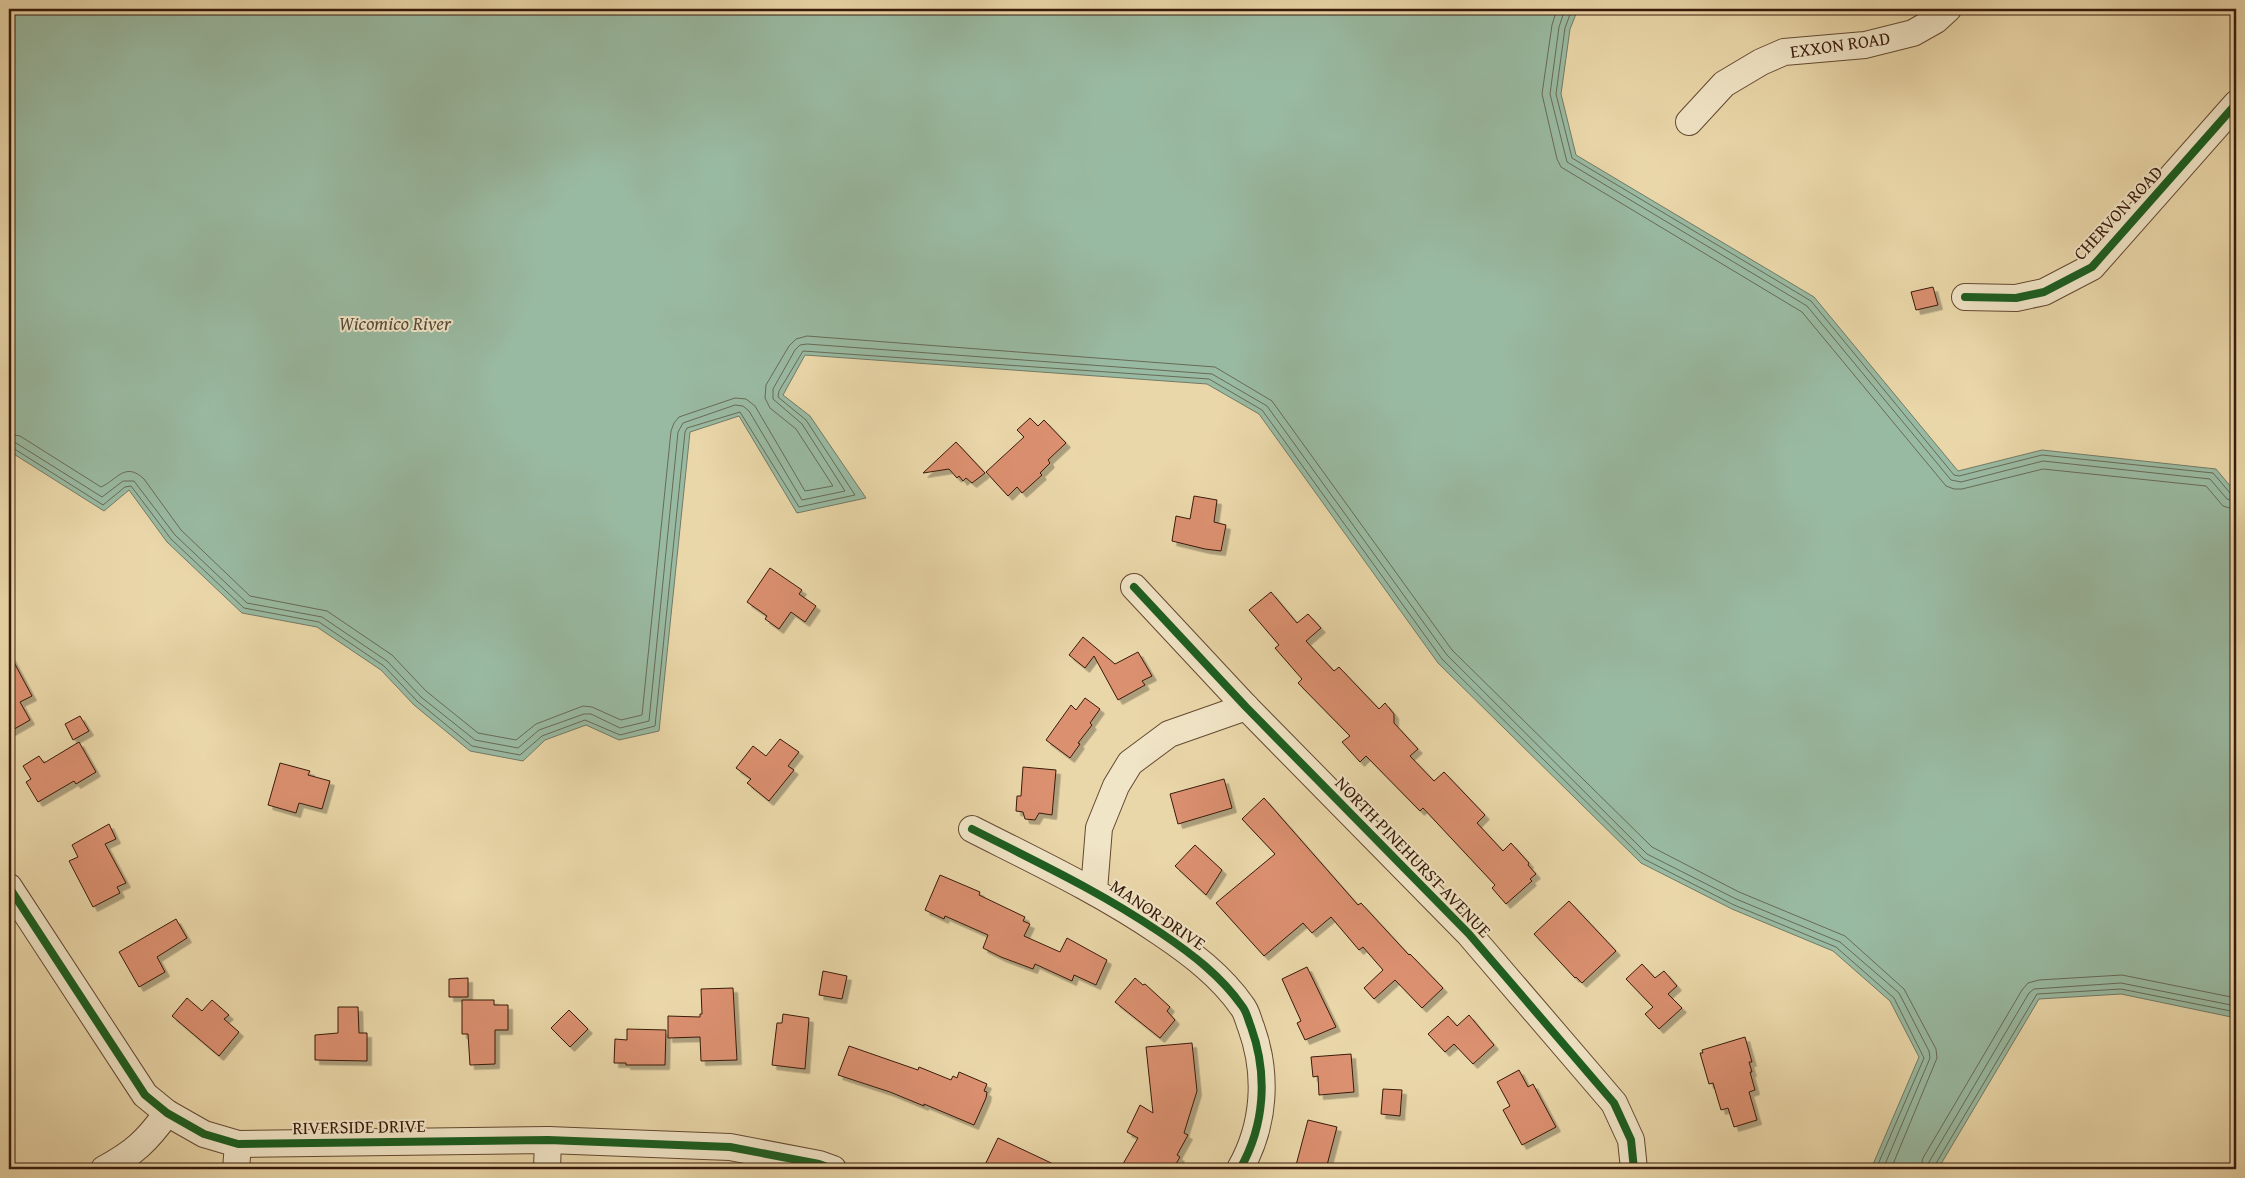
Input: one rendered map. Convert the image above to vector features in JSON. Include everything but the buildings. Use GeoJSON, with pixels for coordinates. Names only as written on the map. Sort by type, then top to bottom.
{"type":"FeatureCollection","features":[{"type":"Feature","properties":{"kind":"street","name":"EXXON ROAD"},"geometry":{"type":"LineString","coordinates":[[1689,122],[1724,84],[1761,62],[1784,52],[1865,45],[1913,33],[1936,20],[1948,9]]}},
{"type":"Feature","properties":{"kind":"street","name":"CHERVON ROAD"},"geometry":{"type":"LineString","coordinates":[[1965,297],[2016,298],[2044,292],[2092,267],[2236,104]]}},
{"type":"Feature","properties":{"kind":"street","name":"NORTH PINEHURST AVENUE"},"geometry":{"type":"LineString","coordinates":[[1134,587],[1246,707],[1469,934],[1614,1103],[1631,1140],[1634,1169]]}},
{"type":"Feature","properties":{"kind":"street"},"geometry":{"type":"LineString","coordinates":[[1094,890],[1099,828],[1116,786],[1130,763],[1169,734],[1246,707]]}},
{"type":"Feature","properties":{"kind":"street","name":"MANOR DRIVE"},"geometry":{"type":"LineString","coordinates":[[972,829],[1094,890],[1190,953],[1222,980],[1244,1008],[1256,1041],[1263,1075],[1261,1111],[1247,1157],[1240,1169]]}},
{"type":"Feature","properties":{"kind":"street","name":"RIVERSIDE DRIVE"},"geometry":{"type":"LineString","coordinates":[[9,887],[145,1095],[167,1113],[204,1134],[237,1157],[548,1140],[730,1148],[819,1164],[832,1169]]}},
{"type":"Feature","properties":{"kind":"street"},"geometry":{"type":"LineString","coordinates":[[104,1169],[126,1157],[149,1138],[167,1113]]}},
{"type":"Feature","properties":{"kind":"street"},"geometry":{"type":"LineString","coordinates":[[547,1169],[548,1140]]}},
{"type":"Feature","properties":{"kind":"water","name":"Wicomico River"},"geometry":{"type":"Polygon","coordinates":[[[9,9],[1578,9],[1570,29],[1561,94],[1576,155],[1814,297],[1958,471],[2042,450],[2216,469],[2236,493],[2236,1018],[2121,994],[2039,999],[1938,1169],[1871,1169],[1919,1057],[1890,1001],[1833,951],[1732,909],[1641,863],[1438,663],[1259,414],[1207,384],[805,355],[783,395],[810,416],[866,498],[797,513],[739,416],[690,432],[659,731],[619,740],[586,725],[545,740],[523,761],[470,751],[414,705],[381,670],[317,627],[242,613],[167,542],[129,490],[104,511],[9,451],[9,9]]]}},
{"type":"Feature","properties":{"kind":"cycle path"},"geometry":{"type":"LineString","coordinates":[[1965,297],[2016,298],[2044,292],[2092,267],[2236,104]]}},
{"type":"Feature","properties":{"kind":"cycle path"},"geometry":{"type":"LineString","coordinates":[[1134,587],[1246,707],[1469,934],[1614,1103],[1631,1140],[1634,1169]]}},
{"type":"Feature","properties":{"kind":"cycle path"},"geometry":{"type":"LineString","coordinates":[[972,829],[1068,878],[1138,918],[1195,957],[1234,995],[1245,1011],[1251,1027],[1260,1063],[1262,1081],[1259,1117],[1255,1135],[1240,1169]]}},
{"type":"Feature","properties":{"kind":"cycle path"},"geometry":{"type":"LineString","coordinates":[[9,887],[145,1095],[167,1113],[204,1134],[238,1144],[548,1140],[730,1147],[819,1164],[833,1169]]}}]}
